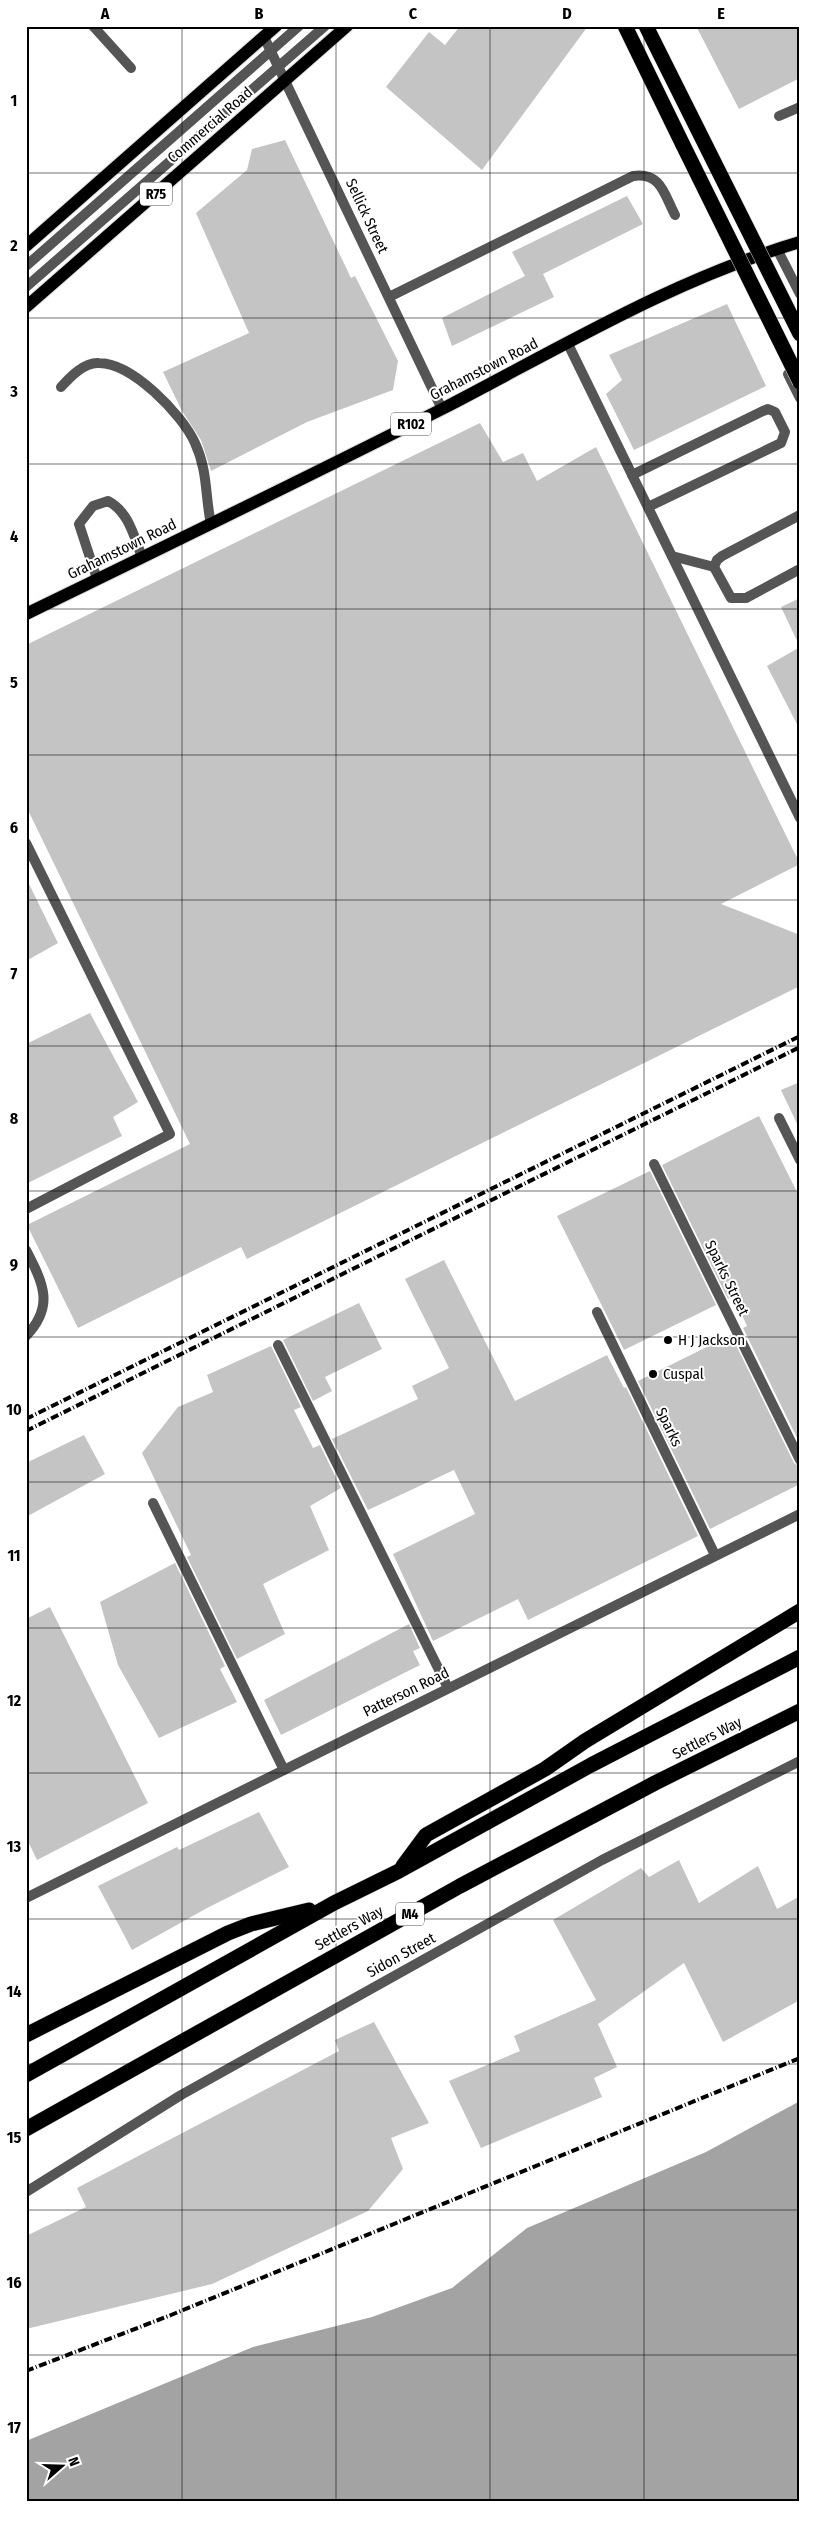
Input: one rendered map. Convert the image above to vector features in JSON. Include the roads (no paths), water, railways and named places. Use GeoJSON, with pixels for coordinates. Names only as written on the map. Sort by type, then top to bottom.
{"type":"FeatureCollection","features":[{"type":"Feature","properties":{"kind":"highway"},"geometry":{"type":"LineString","coordinates":[[625,26],[800,382]]}},
{"type":"Feature","properties":{"kind":"highway"},"geometry":{"type":"LineString","coordinates":[[646,26],[800,334]]}},
{"type":"Feature","properties":{"kind":"highway"},"geometry":{"type":"LineString","coordinates":[[399,1871],[426,1835],[545,1769],[585,1741],[800,1611]]}},
{"type":"Feature","properties":{"kind":"highway","name":"Settlers Way"},"geometry":{"type":"LineString","coordinates":[[26,2075],[334,1903],[399,1871],[591,1765],[800,1657]]}},
{"type":"Feature","properties":{"kind":"highway","name":"Settlers Way"},"geometry":{"type":"LineString","coordinates":[[26,2130],[460,1886],[655,1783],[800,1711]]}},
{"type":"Feature","properties":{"kind":"highway"},"geometry":{"type":"LineString","coordinates":[[26,2036],[228,1933],[251,1924],[334,1903]]}},
{"type":"Feature","properties":{"kind":"main road","name":"Commercial Road"},"geometry":{"type":"LineString","coordinates":[[26,246],[276,26]]}},
{"type":"Feature","properties":{"kind":"main road","name":"Commercial Road"},"geometry":{"type":"LineString","coordinates":[[26,307],[347,26]]}},
{"type":"Feature","properties":{"kind":"main road","name":"Grahamstown Road"},"geometry":{"type":"LineString","coordinates":[[26,614],[442,409],[670,291],[734,265],[800,242]]}},
{"type":"Feature","properties":{"kind":"street"},"geometry":{"type":"LineString","coordinates":[[93,26],[131,68]]}},
{"type":"Feature","properties":{"kind":"street"},"geometry":{"type":"LineString","coordinates":[[26,266],[299,26]]}},
{"type":"Feature","properties":{"kind":"street"},"geometry":{"type":"LineString","coordinates":[[26,287],[325,26]]}},
{"type":"Feature","properties":{"kind":"street","name":"Sellick Street"},"geometry":{"type":"LineString","coordinates":[[264,37],[442,409]]}},
{"type":"Feature","properties":{"kind":"street"},"geometry":{"type":"LineString","coordinates":[[778,116],[800,107]]}},
{"type":"Feature","properties":{"kind":"street"},"geometry":{"type":"LineString","coordinates":[[389,297],[633,176],[646,174],[657,181],[675,215]]}},
{"type":"Feature","properties":{"kind":"street"},"geometry":{"type":"LineString","coordinates":[[777,249],[800,294]]}},
{"type":"Feature","properties":{"kind":"street"},"geometry":{"type":"LineString","coordinates":[[734,265],[800,398]]}},
{"type":"Feature","properties":{"kind":"street"},"geometry":{"type":"LineString","coordinates":[[568,344],[800,818]]}},
{"type":"Feature","properties":{"kind":"street"},"geometry":{"type":"LineString","coordinates":[[61,386],[89,364],[99,362],[129,373],[148,387],[184,422],[196,444],[207,483],[211,524]]}},
{"type":"Feature","properties":{"kind":"street"},"geometry":{"type":"LineString","coordinates":[[632,475],[763,411],[768,409],[775,412],[785,432],[781,443],[648,507]]}},
{"type":"Feature","properties":{"kind":"street"},"geometry":{"type":"LineString","coordinates":[[97,579],[79,524],[93,506],[108,502],[118,506],[125,515],[142,557]]}},
{"type":"Feature","properties":{"kind":"street"},"geometry":{"type":"LineString","coordinates":[[714,567],[717,560],[722,556],[800,515]]}},
{"type":"Feature","properties":{"kind":"street"},"geometry":{"type":"LineString","coordinates":[[672,556],[714,567],[731,598],[737,599],[746,598],[800,570]]}},
{"type":"Feature","properties":{"kind":"street"},"geometry":{"type":"LineString","coordinates":[[26,843],[170,1134],[26,1209]]}},
{"type":"Feature","properties":{"kind":"street"},"geometry":{"type":"LineString","coordinates":[[779,1118],[800,1160]]}},
{"type":"Feature","properties":{"kind":"street","name":"Sparks Street"},"geometry":{"type":"LineString","coordinates":[[654,1164],[800,1460]]}},
{"type":"Feature","properties":{"kind":"street"},"geometry":{"type":"LineString","coordinates":[[26,1250],[41,1280],[44,1295],[42,1314],[26,1336]]}},
{"type":"Feature","properties":{"kind":"street","name":"Sparks"},"geometry":{"type":"LineString","coordinates":[[597,1312],[715,1555]]}},
{"type":"Feature","properties":{"kind":"street"},"geometry":{"type":"LineString","coordinates":[[278,1345],[448,1688]]}},
{"type":"Feature","properties":{"kind":"street"},"geometry":{"type":"LineString","coordinates":[[153,1503],[284,1770]]}},
{"type":"Feature","properties":{"kind":"street","name":"Patterson Road"},"geometry":{"type":"LineString","coordinates":[[26,1898],[800,1514]]}},
{"type":"Feature","properties":{"kind":"street","name":"Sidon Street"},"geometry":{"type":"LineString","coordinates":[[26,2192],[181,2095],[602,1860],[800,1761]]}},
{"type":"Feature","properties":{"kind":"railway"},"geometry":{"type":"LineString","coordinates":[[26,1419],[800,1036]]}},
{"type":"Feature","properties":{"kind":"railway"},"geometry":{"type":"LineString","coordinates":[[26,1431],[800,1047]]}},
{"type":"Feature","properties":{"kind":"railway"},"geometry":{"type":"LineString","coordinates":[[26,2371],[171,2315],[800,2058]]}},
{"type":"Feature","properties":{"kind":"place","name":"H J Jackson"},"geometry":{"type":"Point","coordinates":[668,1340]}},
{"type":"Feature","properties":{"kind":"place","name":"Cuspal"},"geometry":{"type":"Point","coordinates":[653,1374]}}]}
